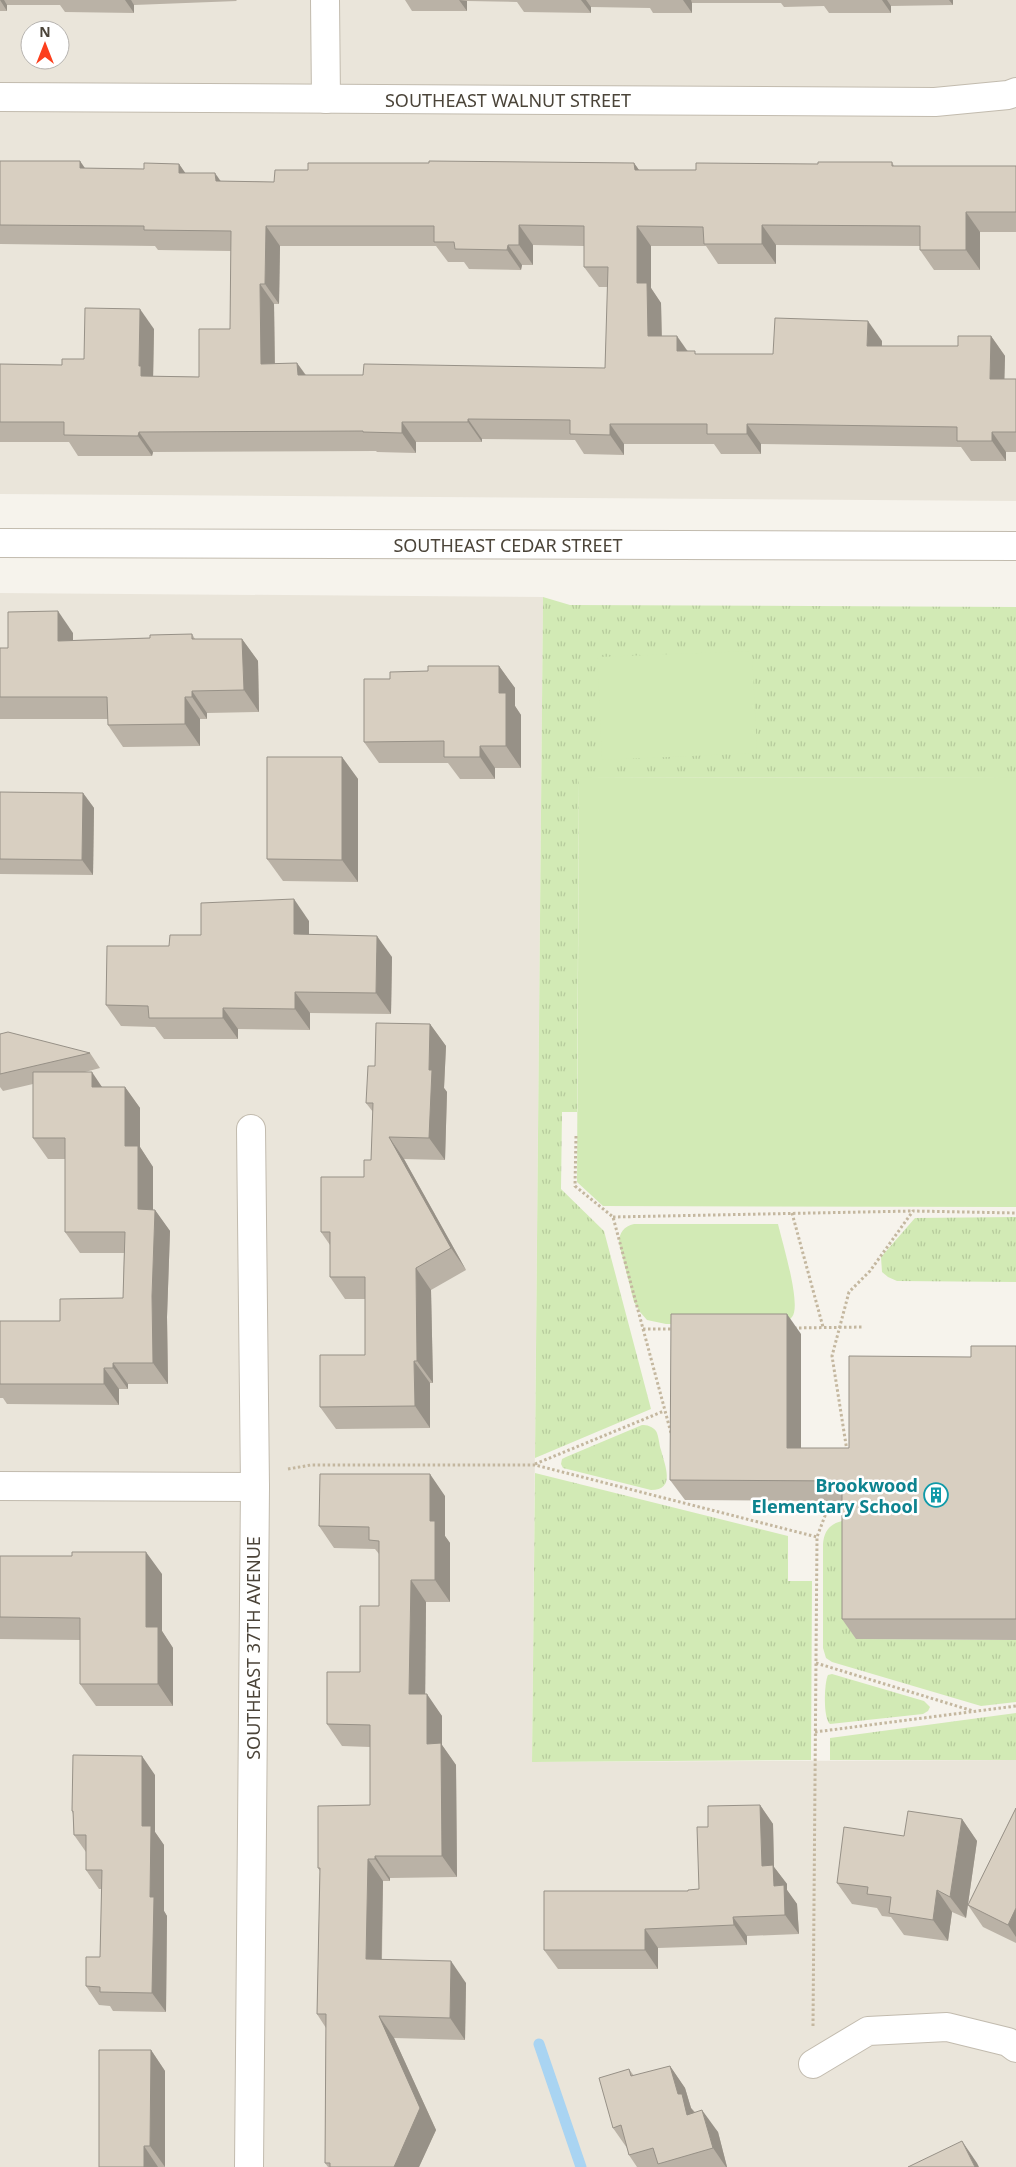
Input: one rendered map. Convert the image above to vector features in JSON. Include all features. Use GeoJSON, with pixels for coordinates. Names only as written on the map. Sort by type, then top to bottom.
{"type":"FeatureCollection","features":[{"type":"Feature","properties":{"kind":"street"},"geometry":{"type":"LineString","coordinates":[[324,0],[326,99]]}},
{"type":"Feature","properties":{"kind":"street","name":"SOUTHEAST WALNUT STREET"},"geometry":{"type":"LineString","coordinates":[[0,97],[935,102],[1008,95],[1016,92]]}},
{"type":"Feature","properties":{"kind":"street","name":"SOUTHEAST CEDAR STREET"},"geometry":{"type":"LineString","coordinates":[[0,543],[1016,546]]}},
{"type":"Feature","properties":{"kind":"street","name":"SOUTHEAST 37TH AVENUE"},"geometry":{"type":"LineString","coordinates":[[249,2167],[255,1487],[251,1128]]}},
{"type":"Feature","properties":{"kind":"street"},"geometry":{"type":"LineString","coordinates":[[0,1486],[255,1487]]}},
{"type":"Feature","properties":{"kind":"street"},"geometry":{"type":"LineString","coordinates":[[813,2064],[868,2031],[947,2027],[1008,2042],[1016,2048]]}},
{"type":"Feature","properties":{"kind":"path"},"geometry":{"type":"LineString","coordinates":[[576,1136],[575,1186],[613,1217],[673,1439]]}},
{"type":"Feature","properties":{"kind":"path"},"geometry":{"type":"LineString","coordinates":[[613,1217],[913,1211],[1016,1213]]}},
{"type":"Feature","properties":{"kind":"path"},"geometry":{"type":"LineString","coordinates":[[848,1456],[832,1356],[839,1327],[849,1292],[870,1271],[913,1211]]}},
{"type":"Feature","properties":{"kind":"path"},"geometry":{"type":"LineString","coordinates":[[792,1213],[823,1327]]}},
{"type":"Feature","properties":{"kind":"path"},"geometry":{"type":"LineString","coordinates":[[793,1328],[864,1327]]}},
{"type":"Feature","properties":{"kind":"path"},"geometry":{"type":"LineString","coordinates":[[643,1329],[683,1329]]}},
{"type":"Feature","properties":{"kind":"path"},"geometry":{"type":"LineString","coordinates":[[535,1465],[664,1411]]}},
{"type":"Feature","properties":{"kind":"path"},"geometry":{"type":"LineString","coordinates":[[255,1487],[286,1469],[311,1465],[535,1465],[817,1537]]}},
{"type":"Feature","properties":{"kind":"path"},"geometry":{"type":"LineString","coordinates":[[813,2064],[817,1537],[834,1492]]}},
{"type":"Feature","properties":{"kind":"path"},"geometry":{"type":"LineString","coordinates":[[682,1493],[682,1502]]}},
{"type":"Feature","properties":{"kind":"path"},"geometry":{"type":"LineString","coordinates":[[816,1663],[976,1712]]}},
{"type":"Feature","properties":{"kind":"path"},"geometry":{"type":"LineString","coordinates":[[816,1732],[1016,1706]]}},
{"type":"Feature","properties":{"kind":"shaded area"},"geometry":{"type":"Polygon","coordinates":[[[0,0],[1016,0],[1016,501],[0,494],[0,0]]]}},
{"type":"Feature","properties":{"kind":"shaded area"},"geometry":{"type":"Polygon","coordinates":[[[0,593],[543,597],[532,1762],[1016,1760],[1016,2167],[0,2167],[0,593]]]}},
{"type":"Feature","properties":{"kind":"green space"},"geometry":{"type":"Polygon","coordinates":[[[543,597],[570,605],[1016,607],[1016,778],[579,777],[577,1112],[562,1112],[561,1189],[604,1231],[651,1409],[535,1458],[543,597]]]}},
{"type":"Feature","properties":{"kind":"green space"},"geometry":{"type":"Polygon","coordinates":[[[752,651],[757,753],[602,760],[597,657],[752,651]]]}},
{"type":"Feature","properties":{"kind":"green space"},"geometry":{"type":"Polygon","coordinates":[[[579,777],[1016,778],[1016,1207],[603,1206],[577,1182],[579,777]]]}},
{"type":"Feature","properties":{"kind":"green space"},"geometry":{"type":"Polygon","coordinates":[[[1016,1217],[1016,1282],[897,1281],[882,1272],[881,1257],[915,1218],[1016,1217]]]}},
{"type":"Feature","properties":{"kind":"green space"},"geometry":{"type":"Polygon","coordinates":[[[634,1224],[778,1224],[795,1300],[792,1317],[786,1321],[774,1324],[666,1324],[647,1320],[634,1302],[619,1243],[623,1230],[627,1226],[634,1224]]]}},
{"type":"Feature","properties":{"kind":"green space"},"geometry":{"type":"Polygon","coordinates":[[[642,1425],[653,1428],[658,1435],[667,1476],[664,1486],[659,1489],[651,1490],[563,1468],[561,1464],[562,1459],[642,1425]]]}},
{"type":"Feature","properties":{"kind":"green space"},"geometry":{"type":"Polygon","coordinates":[[[535,1473],[788,1536],[788,1581],[812,1581],[811,1760],[532,1762],[535,1473]]]}},
{"type":"Feature","properties":{"kind":"green space"},"geometry":{"type":"Polygon","coordinates":[[[842,1521],[856,1522],[856,1639],[1016,1640],[1016,1702],[981,1706],[832,1662],[826,1658],[823,1648],[823,1544],[828,1529],[842,1521]]]}},
{"type":"Feature","properties":{"kind":"green space"},"geometry":{"type":"Polygon","coordinates":[[[832,1674],[924,1701],[930,1707],[923,1714],[830,1724],[826,1715],[825,1693],[828,1675],[832,1674]]]}},
{"type":"Feature","properties":{"kind":"green space"},"geometry":{"type":"Polygon","coordinates":[[[1016,1713],[1016,1760],[830,1760],[830,1738],[1016,1713]]]}},
{"type":"Feature","properties":{"kind":"building"},"geometry":{"type":"Polygon","coordinates":[[[0,161],[80,161],[80,168],[144,169],[144,163],[179,164],[179,173],[215,173],[216,181],[274,182],[275,170],[308,170],[308,163],[429,163],[429,161],[634,163],[635,170],[696,170],[696,163],[818,164],[818,162],[892,162],[892,166],[1016,166],[1016,212],[966,212],[966,250],[920,250],[920,226],[762,225],[762,244],[704,244],[703,227],[637,226],[637,283],[647,283],[648,336],[677,336],[677,351],[695,351],[695,354],[773,354],[775,318],[868,321],[867,346],[958,346],[958,336],[991,336],[990,379],[1016,379],[1016,432],[992,432],[992,441],[957,441],[957,427],[747,424],[747,434],[707,434],[707,424],[610,424],[610,435],[570,434],[570,420],[468,419],[468,422],[402,422],[402,433],[363,431],[139,432],[138,436],[64,435],[64,422],[0,422],[0,364],[62,365],[62,359],[84,359],[85,308],[140,309],[139,366],[141,366],[141,376],[199,377],[199,329],[230,329],[231,231],[144,230],[144,226],[0,225],[0,161]],[[519,225],[519,245],[508,245],[507,250],[455,249],[454,242],[434,242],[434,226],[266,226],[265,284],[260,284],[261,364],[297,363],[298,375],[363,375],[364,364],[605,368],[608,267],[584,267],[584,226],[519,225]]]}},
{"type":"Feature","properties":{"kind":"building"},"geometry":{"type":"Polygon","coordinates":[[[58,611],[58,641],[150,638],[150,635],[192,634],[192,639],[242,639],[244,690],[192,691],[192,697],[185,697],[185,724],[108,725],[107,697],[0,697],[0,648],[8,648],[8,612],[58,611]]]}},
{"type":"Feature","properties":{"kind":"building"},"geometry":{"type":"Polygon","coordinates":[[[428,666],[499,666],[499,693],[506,693],[506,746],[480,746],[480,757],[444,757],[444,741],[364,742],[364,679],[390,679],[390,672],[428,671],[428,666]]]}},
{"type":"Feature","properties":{"kind":"building"},"geometry":{"type":"Polygon","coordinates":[[[267,757],[342,757],[342,860],[267,859],[267,757]]]}},
{"type":"Feature","properties":{"kind":"building"},"geometry":{"type":"Polygon","coordinates":[[[0,792],[83,793],[82,860],[0,859],[0,792]]]}},
{"type":"Feature","properties":{"kind":"building"},"geometry":{"type":"Polygon","coordinates":[[[294,899],[294,934],[377,936],[376,993],[295,992],[295,1009],[223,1008],[223,1018],[149,1018],[148,1006],[106,1005],[107,946],[169,946],[170,935],[201,935],[201,903],[294,899]]]}},
{"type":"Feature","properties":{"kind":"building"},"geometry":{"type":"Polygon","coordinates":[[[376,1023],[430,1024],[429,1070],[432,1070],[429,1138],[389,1137],[451,1248],[416,1268],[417,1361],[414,1361],[415,1406],[320,1407],[320,1355],[365,1355],[365,1277],[330,1277],[330,1232],[321,1232],[321,1177],[364,1177],[364,1160],[371,1160],[373,1103],[366,1103],[368,1066],[375,1066],[376,1023]]]}},
{"type":"Feature","properties":{"kind":"building"},"geometry":{"type":"Polygon","coordinates":[[[8,1032],[90,1053],[0,1074],[0,1034],[8,1032]]]}},
{"type":"Feature","properties":{"kind":"building"},"geometry":{"type":"Polygon","coordinates":[[[33,1072],[92,1072],[92,1087],[125,1087],[125,1146],[138,1146],[138,1209],[155,1210],[152,1296],[153,1363],[113,1363],[113,1368],[104,1368],[104,1384],[0,1384],[0,1321],[60,1321],[60,1299],[123,1298],[125,1232],[65,1232],[65,1138],[33,1138],[33,1072]]]}},
{"type":"Feature","properties":{"kind":"building"},"geometry":{"type":"Polygon","coordinates":[[[671,1314],[787,1314],[787,1448],[849,1448],[849,1356],[971,1357],[971,1346],[1016,1346],[1016,1619],[842,1619],[842,1481],[670,1480],[671,1314]]]}},
{"type":"Feature","properties":{"kind":"building"},"geometry":{"type":"Polygon","coordinates":[[[320,1474],[430,1474],[430,1521],[435,1521],[435,1580],[411,1580],[409,1694],[427,1694],[427,1744],[441,1743],[442,1856],[375,1856],[375,1859],[368,1859],[366,1959],[451,1961],[450,2018],[379,2016],[420,2108],[394,2167],[330,2167],[330,2163],[325,2163],[326,2014],[317,2014],[320,1868],[318,1868],[318,1806],[370,1805],[370,1725],[327,1724],[327,1672],[360,1672],[360,1606],[379,1606],[379,1541],[369,1540],[369,1527],[319,1526],[320,1474]]]}},
{"type":"Feature","properties":{"kind":"building"},"geometry":{"type":"Polygon","coordinates":[[[72,1552],[146,1552],[146,1627],[158,1627],[158,1684],[80,1684],[80,1618],[0,1617],[0,1556],[72,1556],[72,1552]]]}},
{"type":"Feature","properties":{"kind":"building"},"geometry":{"type":"Polygon","coordinates":[[[73,1755],[142,1756],[142,1826],[151,1826],[150,1897],[154,1897],[152,1993],[100,1992],[100,1987],[86,1986],[86,1957],[100,1957],[102,1870],[86,1870],[86,1835],[74,1835],[72,1811],[73,1755]]]}},
{"type":"Feature","properties":{"kind":"building"},"geometry":{"type":"Polygon","coordinates":[[[760,1805],[762,1866],[773,1865],[774,1886],[784,1885],[785,1915],[733,1917],[734,1925],[645,1929],[645,1950],[544,1950],[544,1891],[688,1891],[699,1889],[697,1827],[708,1827],[708,1806],[760,1805]]]}},
{"type":"Feature","properties":{"kind":"building"},"geometry":{"type":"Polygon","coordinates":[[[1016,1808],[1016,1908],[1008,1925],[968,1905],[1016,1808]]]}},
{"type":"Feature","properties":{"kind":"building"},"geometry":{"type":"Polygon","coordinates":[[[908,1811],[962,1819],[950,1897],[937,1890],[933,1920],[889,1913],[891,1897],[867,1894],[868,1887],[837,1883],[844,1827],[904,1836],[908,1811]]]}},
{"type":"Feature","properties":{"kind":"building"},"geometry":{"type":"Polygon","coordinates":[[[99,2050],[151,2050],[150,2146],[144,2146],[144,2167],[99,2167],[99,2050]]]}},
{"type":"Feature","properties":{"kind":"building"},"geometry":{"type":"Polygon","coordinates":[[[670,2066],[678,2094],[682,2094],[687,2115],[702,2110],[713,2148],[658,2164],[653,2148],[629,2155],[621,2125],[613,2128],[599,2078],[629,2069],[631,2076],[670,2066]]]}},
{"type":"Feature","properties":{"kind":"building"},"geometry":{"type":"Polygon","coordinates":[[[962,2141],[975,2167],[908,2167],[962,2141]]]}},
{"type":"Feature","properties":{"kind":"waterway"},"geometry":{"type":"LineString","coordinates":[[539,2044],[581,2167]]}},
{"type":"Feature","properties":{"kind":"place","name":"Brookwood Elementary School"},"geometry":{"type":"Point","coordinates":[936,1495]}}]}
